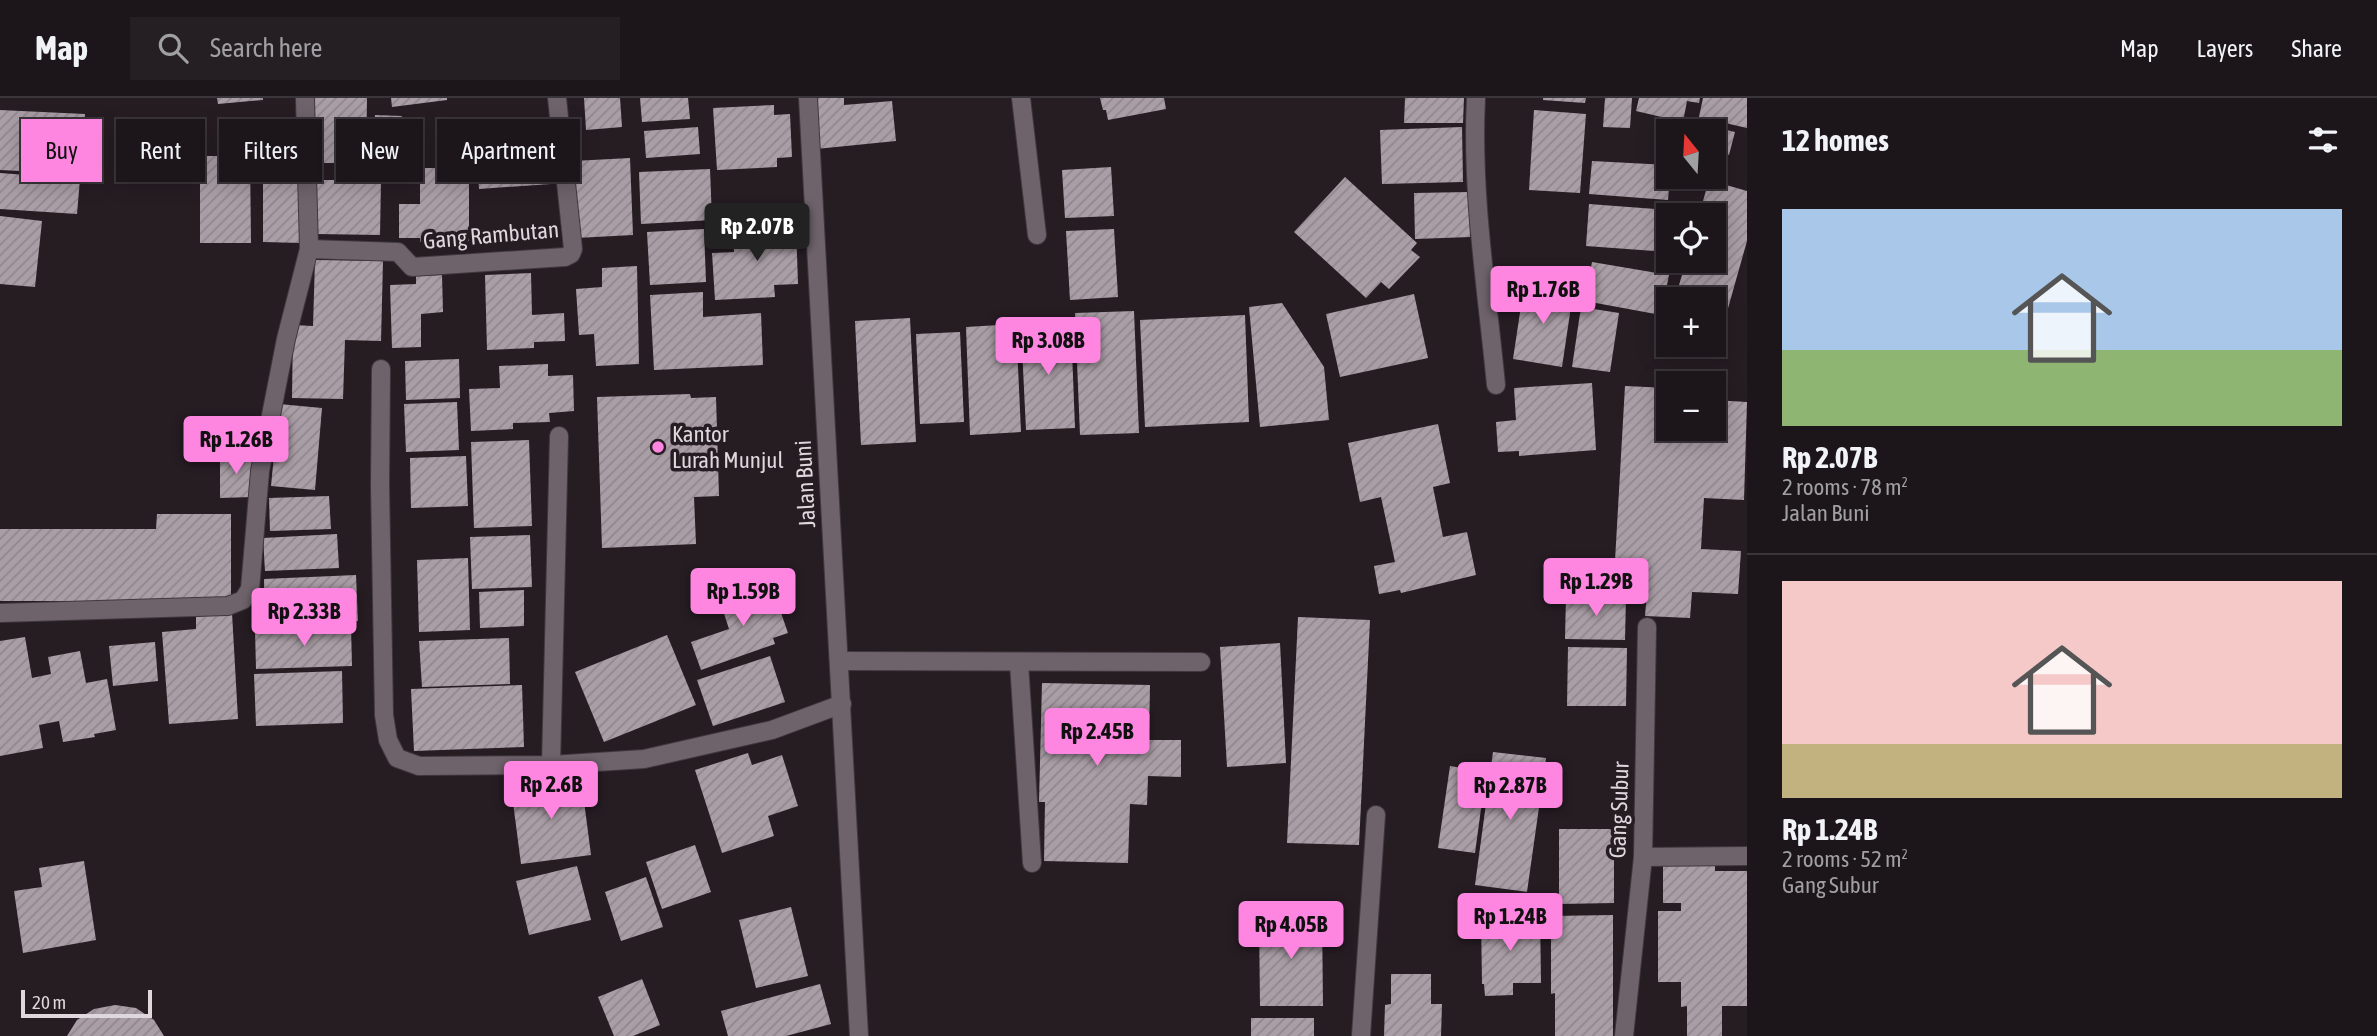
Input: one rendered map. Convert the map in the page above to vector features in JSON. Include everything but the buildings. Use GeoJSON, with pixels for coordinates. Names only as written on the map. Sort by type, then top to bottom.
{"type":"FeatureCollection","features":[{"type":"Feature","properties":{"kind":"street"},"geometry":{"type":"LineString","coordinates":[[0,613],[228,606],[243,600],[250,589],[260,471],[286,339],[309,249],[305,98]]}},
{"type":"Feature","properties":{"kind":"street","name":"Gang Rambutan"},"geometry":{"type":"LineString","coordinates":[[309,249],[398,252],[412,267],[565,257],[571,254],[557,98]]}},
{"type":"Feature","properties":{"kind":"street","name":"Jalan Buni"},"geometry":{"type":"LineString","coordinates":[[808,98],[859,1036]]}},
{"type":"Feature","properties":{"kind":"street"},"geometry":{"type":"LineString","coordinates":[[1021,98],[1037,235]]}},
{"type":"Feature","properties":{"kind":"street"},"geometry":{"type":"LineString","coordinates":[[1476,98],[1479,209],[1496,385]]}},
{"type":"Feature","properties":{"kind":"street"},"geometry":{"type":"LineString","coordinates":[[380,369],[384,715],[388,740],[397,758],[419,766],[551,765],[644,759],[772,730],[842,704]]}},
{"type":"Feature","properties":{"kind":"street"},"geometry":{"type":"LineString","coordinates":[[551,765],[559,436]]}},
{"type":"Feature","properties":{"kind":"street","name":"Gang Subur"},"geometry":{"type":"LineString","coordinates":[[1624,1036],[1643,858],[1647,627]]}},
{"type":"Feature","properties":{"kind":"street"},"geometry":{"type":"LineString","coordinates":[[839,661],[1201,662]]}},
{"type":"Feature","properties":{"kind":"street"},"geometry":{"type":"LineString","coordinates":[[1019,663],[1032,863]]}},
{"type":"Feature","properties":{"kind":"street"},"geometry":{"type":"LineString","coordinates":[[1361,1036],[1376,815]]}},
{"type":"Feature","properties":{"kind":"street"},"geometry":{"type":"LineString","coordinates":[[1643,858],[1747,856]]}},
{"type":"Feature","properties":{"kind":"place","name":"Kantor Lurah Munjul"},"geometry":{"type":"Point","coordinates":[658,447]}}]}
